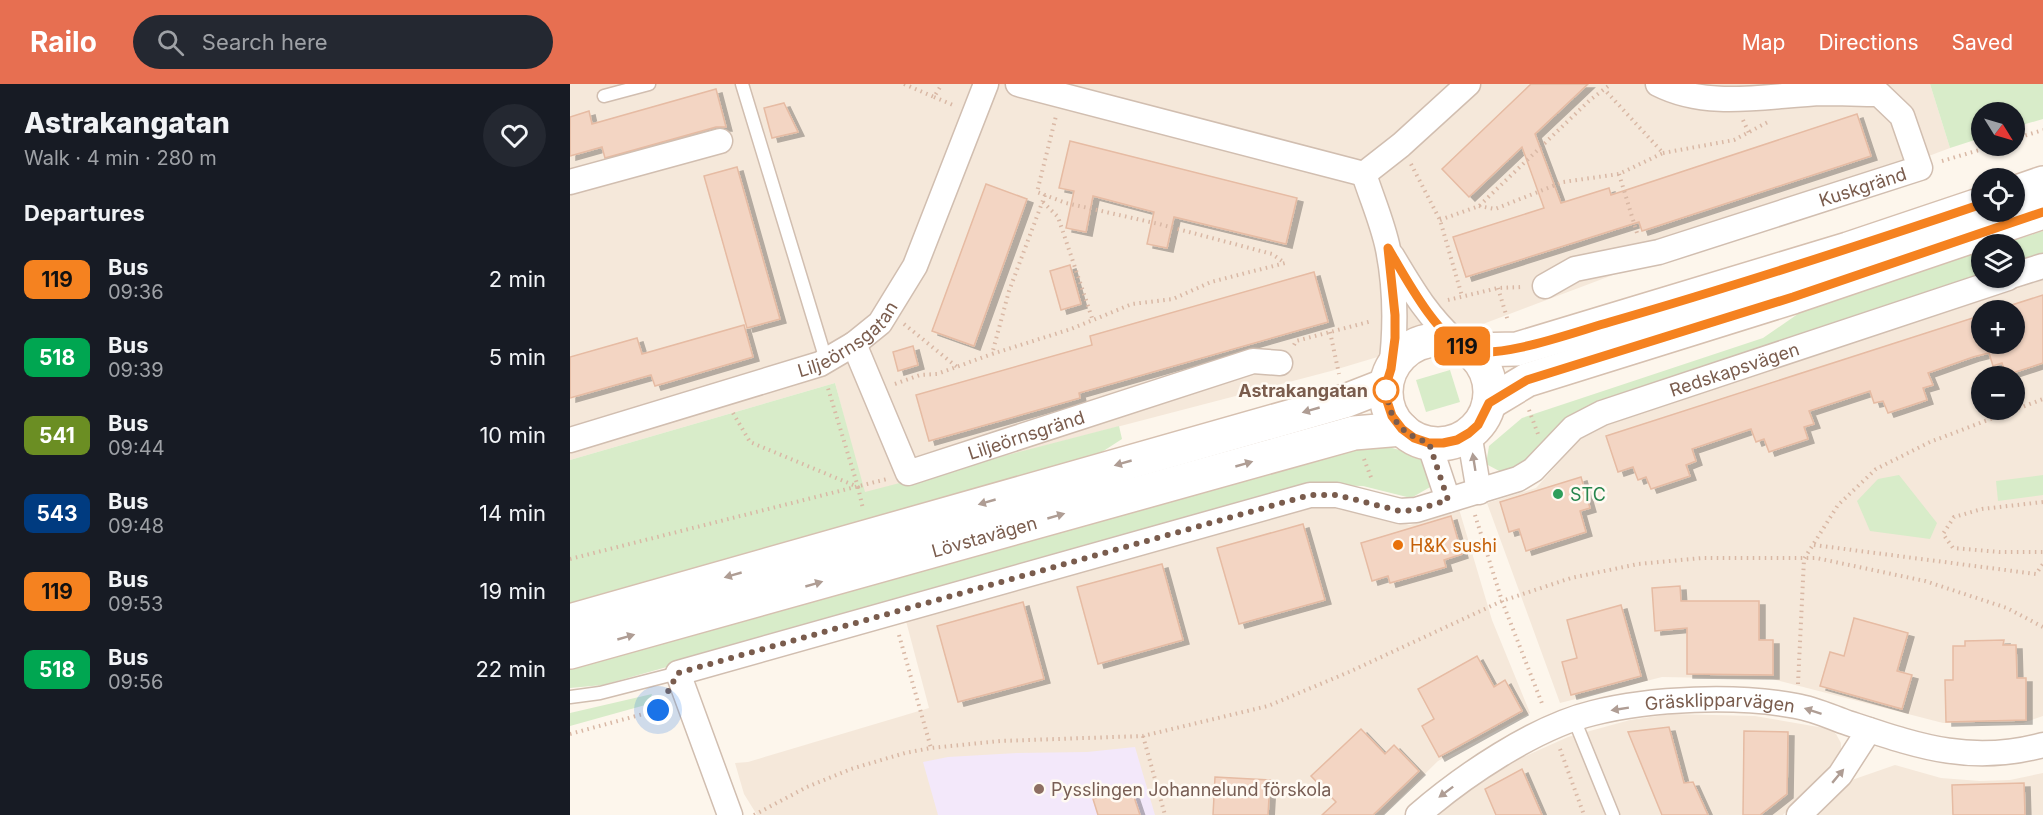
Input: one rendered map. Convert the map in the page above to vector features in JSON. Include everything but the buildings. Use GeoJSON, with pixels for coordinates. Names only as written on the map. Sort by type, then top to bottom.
{"type":"FeatureCollection","features":[{"type":"Feature","properties":{"kind":"street","name":"Liljeörnsgatan"},"geometry":{"type":"LineString","coordinates":[[570,440],[823,362],[854,344],[880,323],[915,266],[986,84]]}},
{"type":"Feature","properties":{"kind":"street"},"geometry":{"type":"LineString","coordinates":[[1018,84],[1364,174]]}},
{"type":"Feature","properties":{"kind":"street"},"geometry":{"type":"LineString","coordinates":[[1364,174],[1401,145],[1468,84]]}},
{"type":"Feature","properties":{"kind":"street","name":"Kuskgränd"},"geometry":{"type":"LineString","coordinates":[[1545,286],[1575,269],[1659,252],[1920,168],[1902,116],[1879,94],[1824,93],[1733,100],[1692,96],[1658,84]]}},
{"type":"Feature","properties":{"kind":"street"},"geometry":{"type":"LineString","coordinates":[[570,182],[720,141]]}},
{"type":"Feature","properties":{"kind":"street"},"geometry":{"type":"LineString","coordinates":[[1364,174],[1388,248],[1395,315],[1395,338],[1387,401],[1392,416],[1415,436],[1465,495]]}},
{"type":"Feature","properties":{"kind":"street"},"geometry":{"type":"LineString","coordinates":[[2025,189],[2043,183]]}},
{"type":"Feature","properties":{"kind":"street","name":"Lövstavägen"},"geometry":{"type":"LineString","coordinates":[[570,621],[1345,401],[1389,377],[1401,355],[1429,340],[1443,340],[1463,347],[1517,349],[1848,249],[1971,208]]}},
{"type":"Feature","properties":{"kind":"street"},"geometry":{"type":"LineString","coordinates":[[1489,403],[1527,380],[1793,297],[2043,212]]}},
{"type":"Feature","properties":{"kind":"street"},"geometry":{"type":"LineString","coordinates":[[1388,248],[1422,306],[1482,365],[1489,383],[1489,403],[1481,420],[1469,433],[1465,495]]}},
{"type":"Feature","properties":{"kind":"street"},"geometry":{"type":"LineString","coordinates":[[2025,272],[2043,266]]}},
{"type":"Feature","properties":{"kind":"street","name":"Redskapsvägen"},"geometry":{"type":"LineString","coordinates":[[678,673],[1310,495],[1337,495],[1400,511],[1416,510],[1518,479],[1533,470],[1573,428],[1602,413],[1978,288]]}},
{"type":"Feature","properties":{"kind":"street"},"geometry":{"type":"LineString","coordinates":[[854,344],[908,473]]}},
{"type":"Feature","properties":{"kind":"street","name":"Liljeörnsgränd"},"geometry":{"type":"LineString","coordinates":[[908,473],[1253,361],[1280,363]]}},
{"type":"Feature","properties":{"kind":"street","name":"Lövstavägen"},"geometry":{"type":"LineString","coordinates":[[570,652],[1354,433],[1415,436],[1443,443],[1457,440],[1469,433]]}},
{"type":"Feature","properties":{"kind":"street"},"geometry":{"type":"LineString","coordinates":[[678,673],[730,815]]}},
{"type":"Feature","properties":{"kind":"street","name":"Gräsklipparvägen"},"geometry":{"type":"LineString","coordinates":[[1418,815],[1445,792],[1490,762],[1552,728],[1593,713],[1658,703],[1724,699],[1797,706],[1869,730],[1954,753],[1986,754],[2019,751],[2043,745]]}},
{"type":"Feature","properties":{"kind":"street"},"geometry":{"type":"LineString","coordinates":[[1799,815],[1840,775],[1869,730]]}},
{"type":"Feature","properties":{"kind":"lane"},"geometry":{"type":"LineString","coordinates":[[604,96],[649,84]]}},
{"type":"Feature","properties":{"kind":"lane"},"geometry":{"type":"LineString","coordinates":[[742,84],[823,362]]}},
{"type":"Feature","properties":{"kind":"lane","name":"Redskapsvägen"},"geometry":{"type":"LineString","coordinates":[[570,697],[600,693],[678,673]]}},
{"type":"Feature","properties":{"kind":"lane"},"geometry":{"type":"LineString","coordinates":[[1575,719],[1613,815]]}},
{"type":"Feature","properties":{"kind":"path"},"geometry":{"type":"LineString","coordinates":[[904,84],[934,98],[942,84]]}},
{"type":"Feature","properties":{"kind":"path"},"geometry":{"type":"LineString","coordinates":[[1440,220],[1479,206],[1590,100],[1611,84]]}},
{"type":"Feature","properties":{"kind":"path"},"geometry":{"type":"LineString","coordinates":[[1604,89],[1663,153]]}},
{"type":"Feature","properties":{"kind":"path"},"geometry":{"type":"LineString","coordinates":[[874,392],[920,375],[936,374],[1093,321],[1132,304],[1173,299],[1211,282],[1285,262],[1272,254],[1159,224],[1066,203],[1037,192],[1061,95]]}},
{"type":"Feature","properties":{"kind":"path"},"geometry":{"type":"LineString","coordinates":[[1479,206],[1496,209],[1563,182],[1619,174],[1663,153],[1734,140],[1777,116]]}},
{"type":"Feature","properties":{"kind":"path"},"geometry":{"type":"LineString","coordinates":[[2025,136],[2043,130]]}},
{"type":"Feature","properties":{"kind":"path"},"geometry":{"type":"LineString","coordinates":[[1401,145],[1440,220],[1462,297]]}},
{"type":"Feature","properties":{"kind":"path"},"geometry":{"type":"LineString","coordinates":[[1920,168],[1971,153]]}},
{"type":"Feature","properties":{"kind":"path"},"geometry":{"type":"LineString","coordinates":[[1619,174],[1643,255]]}},
{"type":"Feature","properties":{"kind":"path"},"geometry":{"type":"LineString","coordinates":[[992,354],[1009,291],[1045,195]]}},
{"type":"Feature","properties":{"kind":"path"},"geometry":{"type":"LineString","coordinates":[[1042,201],[1058,217],[1093,321]]}},
{"type":"Feature","properties":{"kind":"path"},"geometry":{"type":"LineString","coordinates":[[888,310],[957,367]]}},
{"type":"Feature","properties":{"kind":"path"},"geometry":{"type":"LineString","coordinates":[[823,362],[858,487]]}},
{"type":"Feature","properties":{"kind":"path"},"geometry":{"type":"LineString","coordinates":[[722,395],[750,442],[858,487]]}},
{"type":"Feature","properties":{"kind":"path"},"geometry":{"type":"LineString","coordinates":[[1797,706],[1804,559],[1838,505],[1876,470],[1930,442],[2043,399]]}},
{"type":"Feature","properties":{"kind":"path"},"geometry":{"type":"LineString","coordinates":[[570,559],[908,473]]}},
{"type":"Feature","properties":{"kind":"path"},"geometry":{"type":"LineString","coordinates":[[1465,495],[1502,601],[1584,815]]}},
{"type":"Feature","properties":{"kind":"path"},"geometry":{"type":"LineString","coordinates":[[2043,502],[1982,509],[1954,517],[1943,534],[1953,548],[2000,552],[2043,552]]}},
{"type":"Feature","properties":{"kind":"path"},"geometry":{"type":"LineString","coordinates":[[1814,545],[2036,574],[2043,564]]}},
{"type":"Feature","properties":{"kind":"path"},"geometry":{"type":"LineString","coordinates":[[754,815],[807,787],[851,769],[931,748],[1000,741],[1143,736],[1268,706],[1349,672],[1502,601],[1571,578],[1638,564],[1702,558],[1816,558],[1925,581],[2007,608],[2043,627]]}},
{"type":"Feature","properties":{"kind":"path"},"geometry":{"type":"LineString","coordinates":[[892,612],[931,748]]}},
{"type":"Feature","properties":{"kind":"path"},"geometry":{"type":"LineString","coordinates":[[570,734],[658,710],[678,673]]}},
{"type":"Feature","properties":{"kind":"path"},"geometry":{"type":"LineString","coordinates":[[1143,736],[1165,815]]}},
{"type":"Feature","properties":{"kind":"shaded area"},"geometry":{"type":"Polygon","coordinates":[[[570,84],[1930,84],[1950,148],[1467,330],[1331,371],[864,493],[835,383],[570,460],[570,84]]]}},
{"type":"Feature","properties":{"kind":"shaded area"},"geometry":{"type":"Polygon","coordinates":[[[2043,280],[2043,716],[2023,723],[1943,723],[1772,679],[1662,677],[1560,703],[1487,503],[1536,488],[1579,440],[1605,422],[1971,303],[1971,354],[2025,354],[2025,300],[1981,300],[2025,288],[2025,286],[2043,280]]]}},
{"type":"Feature","properties":{"kind":"shaded area"},"geometry":{"type":"Polygon","coordinates":[[[1310,506],[1336,507],[1410,525],[1459,509],[1492,620],[1530,713],[1438,761],[1383,815],[757,815],[744,794],[735,763],[748,762],[929,708],[906,621],[1310,506]]]}},
{"type":"Feature","properties":{"kind":"shaded area"},"geometry":{"type":"Polygon","coordinates":[[[1671,714],[1755,716],[1830,729],[1841,743],[1841,754],[1836,762],[1783,815],[1436,815],[1519,759],[1568,737],[1630,720],[1671,714]]]}},
{"type":"Feature","properties":{"kind":"shaded area","name":"Pysslingen Johannelund förskola"},"geometry":{"type":"Polygon","coordinates":[[[1135,747],[1155,815],[938,815],[923,762],[948,757],[1087,752],[1135,747]]]}},
{"type":"Feature","properties":{"kind":"shaded area"},"geometry":{"type":"Polygon","coordinates":[[[1895,765],[1941,778],[1980,781],[2010,780],[2043,773],[2043,815],[1817,815],[1849,781],[1895,765]]]}},
{"type":"Feature","properties":{"kind":"green space"},"geometry":{"type":"Polygon","coordinates":[[[1930,84],[2043,84],[2043,119],[2025,124],[2025,102],[1971,102],[1971,141],[1950,148],[1930,84]]]}},
{"type":"Feature","properties":{"kind":"green space"},"geometry":{"type":"Polygon","coordinates":[[[2043,231],[2043,255],[2025,261],[2025,237],[2043,231]]]}},
{"type":"Feature","properties":{"kind":"green space"},"geometry":{"type":"Polygon","coordinates":[[[1971,254],[1971,279],[1580,413],[1521,466],[1503,473],[1486,464],[1489,446],[1522,418],[1763,338],[1805,309],[1971,254]]]}},
{"type":"Feature","properties":{"kind":"green space"},"geometry":{"type":"Polygon","coordinates":[[[1450,370],[1460,402],[1426,412],[1416,380],[1450,370]]]}},
{"type":"Feature","properties":{"kind":"green space"},"geometry":{"type":"Polygon","coordinates":[[[835,383],[865,492],[1119,426],[1122,439],[1088,461],[570,607],[570,460],[835,383]]]}},
{"type":"Feature","properties":{"kind":"green space"},"geometry":{"type":"Polygon","coordinates":[[[1378,444],[1417,455],[1428,467],[1432,486],[1411,498],[1363,486],[1311,485],[603,685],[570,688],[570,663],[1342,451],[1378,444]]]}},
{"type":"Feature","properties":{"kind":"green space"},"geometry":{"type":"Polygon","coordinates":[[[1899,475],[1937,523],[1930,539],[1870,531],[1857,501],[1878,479],[1899,475]]]}},
{"type":"Feature","properties":{"kind":"green space"},"geometry":{"type":"Polygon","coordinates":[[[2043,475],[2043,495],[1998,501],[1996,481],[2043,475]]]}},
{"type":"Feature","properties":{"kind":"green space"},"geometry":{"type":"Polygon","coordinates":[[[652,694],[649,704],[570,726],[570,713],[652,694]]]}},
{"type":"Feature","properties":{"kind":"bus line","name":"119"},"geometry":{"type":"LineString","coordinates":[[1971,208],[1848,249],[1644,312],[1517,349],[1492,351],[1469,350],[1457,343],[1438,326],[1422,306],[1388,248],[1395,315],[1395,338],[1391,369],[1386,385],[1387,401],[1392,416],[1402,429],[1414,438],[1429,443],[1457,440],[1478,425],[1489,403],[1527,380],[1793,297],[2014,222]]}},
{"type":"Feature","properties":{"kind":"bus line","name":"119"},"geometry":{"type":"LineString","coordinates":[[2025,218],[2043,212]]}},
{"type":"Feature","properties":{"kind":"place","name":"Astrakangatan"},"geometry":{"type":"Point","coordinates":[1386,390]}},
{"type":"Feature","properties":{"kind":"place","name":"STC"},"geometry":{"type":"Point","coordinates":[1558,494]}},
{"type":"Feature","properties":{"kind":"place","name":"H&K sushi"},"geometry":{"type":"Point","coordinates":[1398,545]}},
{"type":"Feature","properties":{"kind":"place","name":"Pysslingen Johannelund förskola"},"geometry":{"type":"Point","coordinates":[1039,789]}},
{"type":"Feature","properties":{"kind":"route"},"geometry":{"type":"LineString","coordinates":[[658,710],[678,673],[1310,495],[1337,495],[1400,511],[1416,510],[1448,500],[1429,443],[1414,438],[1402,429],[1392,416],[1387,401],[1386,385],[1386,390]]}}]}
